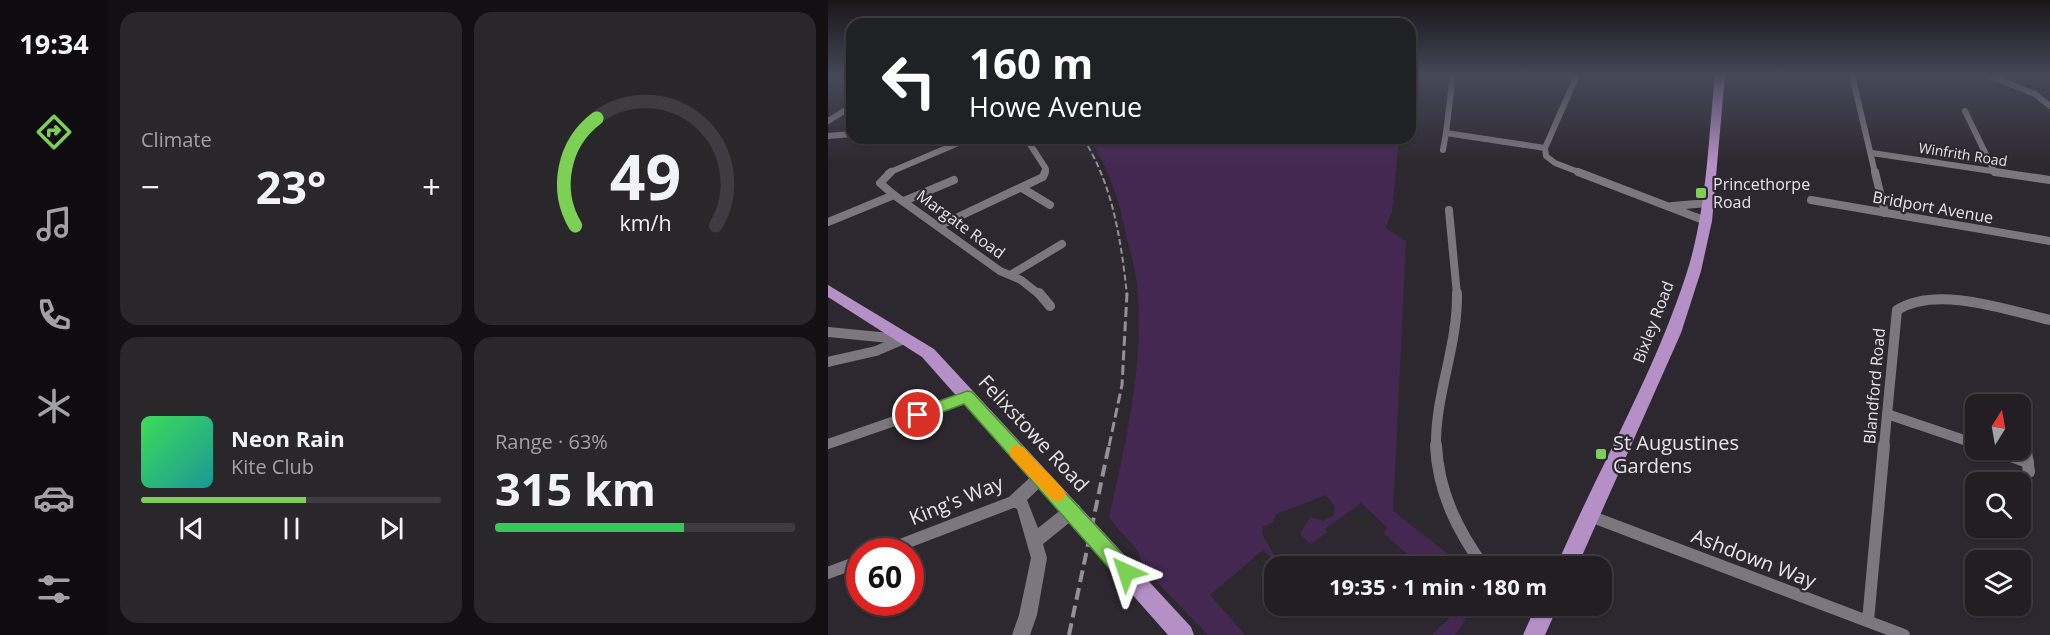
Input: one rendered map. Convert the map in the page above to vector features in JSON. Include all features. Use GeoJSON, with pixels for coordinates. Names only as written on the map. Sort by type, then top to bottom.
{"type":"FeatureCollection","features":[{"type":"Feature","properties":{"kind":"main road","name":"Bixley Road"},"geometry":{"type":"LineString","coordinates":[[1571,556],[1673,333],[1694,271],[1706,221],[1717,105]]}},
{"type":"Feature","properties":{"kind":"main road","name":"Felixstowe Road"},"geometry":{"type":"LineString","coordinates":[[828,290],[928,353],[1183,635]]}},
{"type":"Feature","properties":{"kind":"street"},"geometry":{"type":"LineString","coordinates":[[1443,150],[1449,105]]}},
{"type":"Feature","properties":{"kind":"street"},"geometry":{"type":"LineString","coordinates":[[1564,105],[1545,148],[1546,156],[1555,163],[1706,221]]}},
{"type":"Feature","properties":{"kind":"street"},"geometry":{"type":"LineString","coordinates":[[1860,105],[1886,213]]}},
{"type":"Feature","properties":{"kind":"street"},"geometry":{"type":"LineString","coordinates":[[828,121],[846,110]]}},
{"type":"Feature","properties":{"kind":"street"},"geometry":{"type":"LineString","coordinates":[[1965,111],[1994,171]]}},
{"type":"Feature","properties":{"kind":"street"},"geometry":{"type":"LineString","coordinates":[[1446,133],[1545,148]]}},
{"type":"Feature","properties":{"kind":"street"},"geometry":{"type":"LineString","coordinates":[[828,136],[846,134]]}},
{"type":"Feature","properties":{"kind":"street"},"geometry":{"type":"LineString","coordinates":[[828,222],[894,195],[880,183],[883,176],[956,144]]}},
{"type":"Feature","properties":{"kind":"street"},"geometry":{"type":"LineString","coordinates":[[939,226],[1023,188],[1046,174],[1029,144]]}},
{"type":"Feature","properties":{"kind":"street","name":"Winfrith Road"},"geometry":{"type":"LineString","coordinates":[[1872,153],[2050,180]]}},
{"type":"Feature","properties":{"kind":"street"},"geometry":{"type":"LineString","coordinates":[[904,201],[954,180]]}},
{"type":"Feature","properties":{"kind":"street"},"geometry":{"type":"LineString","coordinates":[[1023,188],[1050,205]]}},
{"type":"Feature","properties":{"kind":"street","name":"Margate Road"},"geometry":{"type":"LineString","coordinates":[[894,195],[1000,271],[1012,274],[1040,293],[1050,306]]}},
{"type":"Feature","properties":{"kind":"street","name":"Bridport Avenue"},"geometry":{"type":"LineString","coordinates":[[1811,200],[2050,241]]}},
{"type":"Feature","properties":{"kind":"street"},"geometry":{"type":"LineString","coordinates":[[1670,206],[1708,203]]}},
{"type":"Feature","properties":{"kind":"street"},"geometry":{"type":"LineString","coordinates":[[1449,210],[1457,291],[1455,329],[1438,414],[1437,460],[1448,510],[1475,556]]}},
{"type":"Feature","properties":{"kind":"street","name":"Margate Road"},"geometry":{"type":"LineString","coordinates":[[1012,274],[1062,244]]}},
{"type":"Feature","properties":{"kind":"street","name":"Blandford Road"},"geometry":{"type":"LineString","coordinates":[[1868,621],[1897,310],[1907,302],[1933,298],[2050,320]]}},
{"type":"Feature","properties":{"kind":"street"},"geometry":{"type":"LineString","coordinates":[[828,332],[904,339]]}},
{"type":"Feature","properties":{"kind":"street"},"geometry":{"type":"LineString","coordinates":[[828,362],[876,351],[904,339]]}},
{"type":"Feature","properties":{"kind":"street"},"geometry":{"type":"LineString","coordinates":[[828,444],[967,396]]}},
{"type":"Feature","properties":{"kind":"street"},"geometry":{"type":"LineString","coordinates":[[1887,414],[1965,440]]}},
{"type":"Feature","properties":{"kind":"street","name":"King's Way"},"geometry":{"type":"LineString","coordinates":[[919,538],[1015,501],[1041,477]]}},
{"type":"Feature","properties":{"kind":"street"},"geometry":{"type":"LineString","coordinates":[[1015,501],[1023,505],[1035,540],[1038,558],[1028,615],[1021,635]]}},
{"type":"Feature","properties":{"kind":"street"},"geometry":{"type":"LineString","coordinates":[[1035,540],[1075,514]]}},
{"type":"Feature","properties":{"kind":"street","name":"Ashdown Way"},"geometry":{"type":"LineString","coordinates":[[1590,516],[1904,635]]}},
{"type":"Feature","properties":{"kind":"street"},"geometry":{"type":"LineString","coordinates":[[828,573],[846,566]]}},
{"type":"Feature","properties":{"kind":"shaded area"},"geometry":{"type":"Polygon","coordinates":[[[1092,144],[1398,144],[1392,212],[1385,228],[1406,241],[1393,511],[1451,556],[1409,554],[1383,533],[1388,528],[1361,503],[1325,529],[1327,532],[1311,544],[1300,534],[1310,517],[1323,521],[1333,515],[1335,507],[1326,495],[1276,514],[1273,522],[1263,527],[1262,534],[1275,556],[1269,556],[1263,550],[1210,595],[1245,635],[1208,635],[1142,566],[1139,552],[1109,518],[1132,402],[1139,313],[1134,265],[1120,209],[1102,160],[1092,144]]]}},
{"type":"Feature","properties":{"kind":"shaded area"},"geometry":{"type":"Polygon","coordinates":[[[1452,616],[1468,616],[1455,635],[1432,635],[1452,616]]]}},
{"type":"Feature","properties":{"kind":"railway"},"geometry":{"type":"LineString","coordinates":[[1086,144],[1109,194],[1122,254],[1127,294]]}},
{"type":"Feature","properties":{"kind":"railway"},"geometry":{"type":"LineString","coordinates":[[1109,446],[1122,385],[1127,294]]}},
{"type":"Feature","properties":{"kind":"railway"},"geometry":{"type":"LineString","coordinates":[[1069,635],[1109,445]]}},
{"type":"Feature","properties":{"kind":"slow traffic"},"geometry":{"type":"LineString","coordinates":[[1017,452],[1057,494]]}},
{"type":"Feature","properties":{"kind":"place","name":"Princethorpe Road"},"geometry":{"type":"Point","coordinates":[1701,193]}},
{"type":"Feature","properties":{"kind":"place","name":"St Augustines Gardens"},"geometry":{"type":"Point","coordinates":[1601,454]}},
{"type":"Feature","properties":{"kind":"route"},"geometry":{"type":"LineString","coordinates":[[918,415],[967,396],[1073,510],[1126,572]]}}]}
